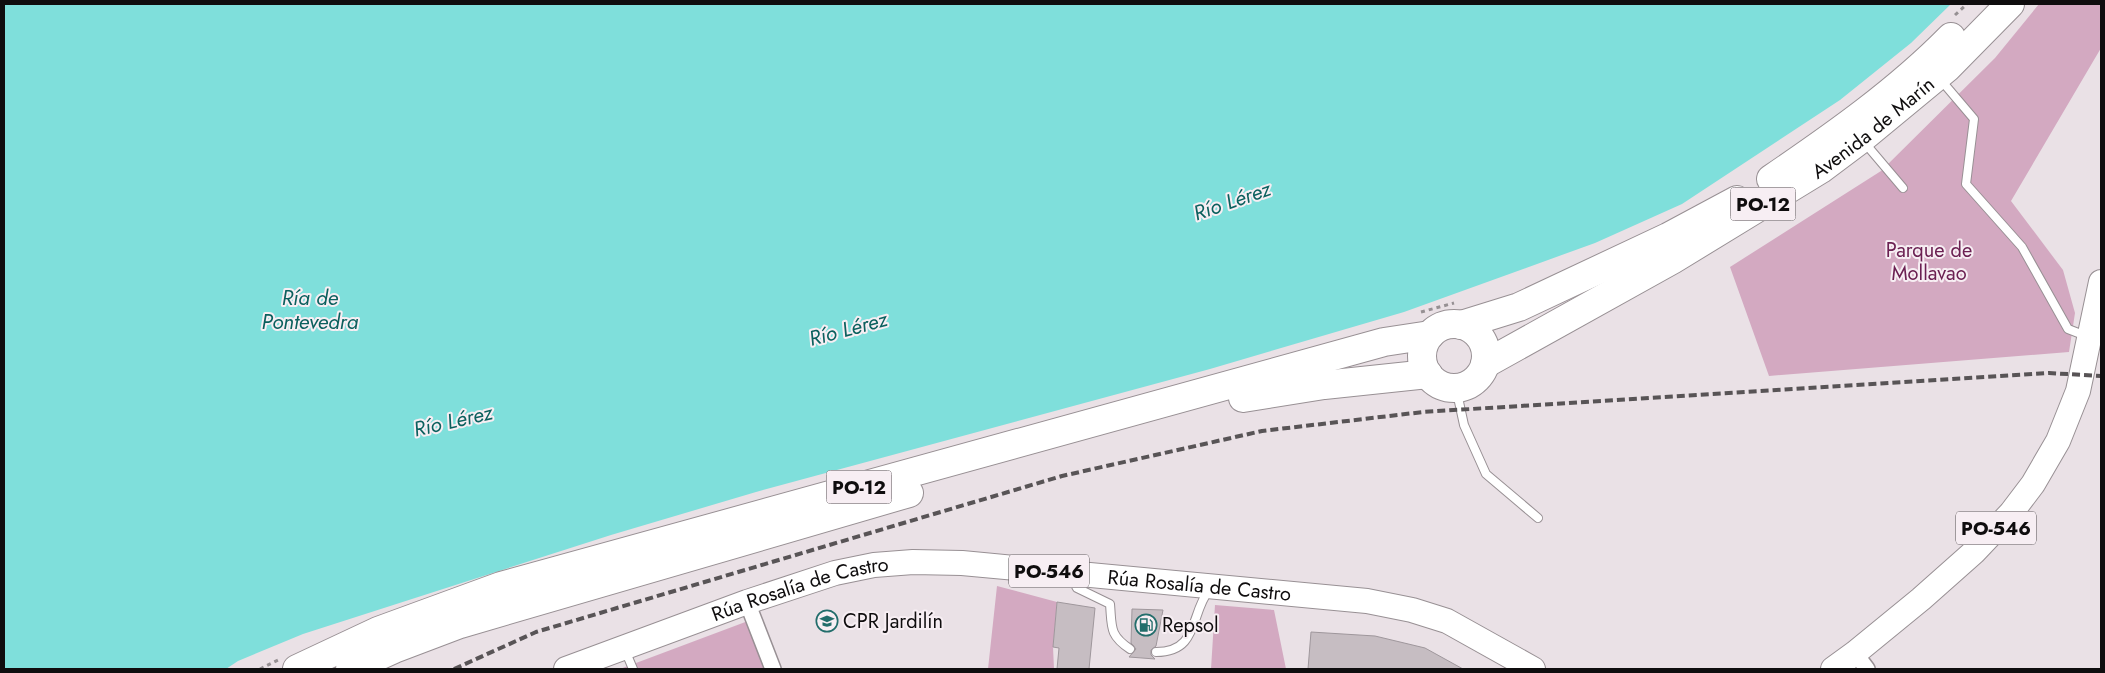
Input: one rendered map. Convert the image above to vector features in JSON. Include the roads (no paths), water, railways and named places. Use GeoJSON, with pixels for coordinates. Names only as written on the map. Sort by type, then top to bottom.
{"type":"FeatureCollection","features":[{"type":"Feature","properties":{"kind":"highway","name":"Avenida de Marín"},"geometry":{"type":"LineString","coordinates":[[1461,325],[1519,308],[1668,237],[1762,185],[1818,147],[1875,103],[1935,54],[1984,4]]}},
{"type":"Feature","properties":{"kind":"highway","name":"Avenida de Marín"},"geometry":{"type":"LineString","coordinates":[[1486,364],[1672,260],[1821,169],[1937,77],[2010,4]]}},
{"type":"Feature","properties":{"kind":"highway"},"geometry":{"type":"LineString","coordinates":[[1461,325],[1470,328],[1481,339],[1486,353],[1486,364],[1482,373],[1466,386],[1456,388],[1445,387],[1428,374],[1422,354],[1430,335],[1444,326],[1461,325]]}},
{"type":"Feature","properties":{"kind":"highway","name":"PO-12"},"geometry":{"type":"LineString","coordinates":[[297,669],[378,631],[500,586],[1384,342],[1430,335]]}},
{"type":"Feature","properties":{"kind":"highway","name":"PO-12"},"geometry":{"type":"LineString","coordinates":[[350,669],[394,649],[460,624],[1224,402],[1286,390],[1428,374]]}},
{"type":"Feature","properties":{"kind":"main road"},"geometry":{"type":"LineString","coordinates":[[2090,337],[2101,282]]}},
{"type":"Feature","properties":{"kind":"main road","name":"PO-546"},"geometry":{"type":"LineString","coordinates":[[1833,669],[1861,661],[1974,552],[2011,513],[2033,484],[2058,440],[2078,391],[2090,337]]}},
{"type":"Feature","properties":{"kind":"main road","name":"Rúa Rosalía de Castro"},"geometry":{"type":"LineString","coordinates":[[566,669],[629,658],[747,602],[835,573],[874,565],[912,562],[962,563],[1367,601],[1412,610],[1447,622],[1533,669]]}},
{"type":"Feature","properties":{"kind":"street"},"geometry":{"type":"LineString","coordinates":[[747,602],[773,669]]}},
{"type":"Feature","properties":{"kind":"lane"},"geometry":{"type":"LineString","coordinates":[[1937,77],[1974,119],[1966,184],[2022,247],[2068,329],[2090,337]]}},
{"type":"Feature","properties":{"kind":"lane"},"geometry":{"type":"LineString","coordinates":[[1861,139],[1903,188]]}},
{"type":"Feature","properties":{"kind":"lane"},"geometry":{"type":"LineString","coordinates":[[1456,388],[1464,425],[1486,474],[1538,518]]}},
{"type":"Feature","properties":{"kind":"lane"},"geometry":{"type":"LineString","coordinates":[[1069,573],[1077,588],[1110,604],[1112,628],[1117,641],[1130,649]]}},
{"type":"Feature","properties":{"kind":"lane"},"geometry":{"type":"LineString","coordinates":[[1156,652],[1170,652],[1180,645],[1191,632],[1199,613],[1202,599],[1211,586]]}},
{"type":"Feature","properties":{"kind":"water","name":"Ría de Pontevedra"},"geometry":{"type":"Polygon","coordinates":[[[4,4],[1951,4],[1911,43],[1840,100],[1682,204],[1595,243],[1404,312],[1210,369],[756,492],[611,535],[303,634],[238,661],[226,669],[4,669],[4,4]]]}},
{"type":"Feature","properties":{"kind":"railway"},"geometry":{"type":"LineString","coordinates":[[454,669],[536,632],[1062,476],[1262,431],[1423,412],[2049,373],[2101,376]]}},
{"type":"Feature","properties":{"kind":"place","name":"CPR Jardilín"},"geometry":{"type":"Point","coordinates":[827,621]}},
{"type":"Feature","properties":{"kind":"place","name":"Repsol"},"geometry":{"type":"Point","coordinates":[1146,625]}},
{"type":"Feature","properties":{"kind":"water label","name":"Río Lérez"},"geometry":{"type":"Point","coordinates":[1232,201]}},
{"type":"Feature","properties":{"kind":"water label","name":"Río Lérez"},"geometry":{"type":"Point","coordinates":[848,329]}},
{"type":"Feature","properties":{"kind":"water label","name":"Río Lérez"},"geometry":{"type":"Point","coordinates":[453,421]}},
{"type":"Feature","properties":{"kind":"park label","name":"Parque de Mollavao"},"geometry":{"type":"Point","coordinates":[1929,262]}}]}
